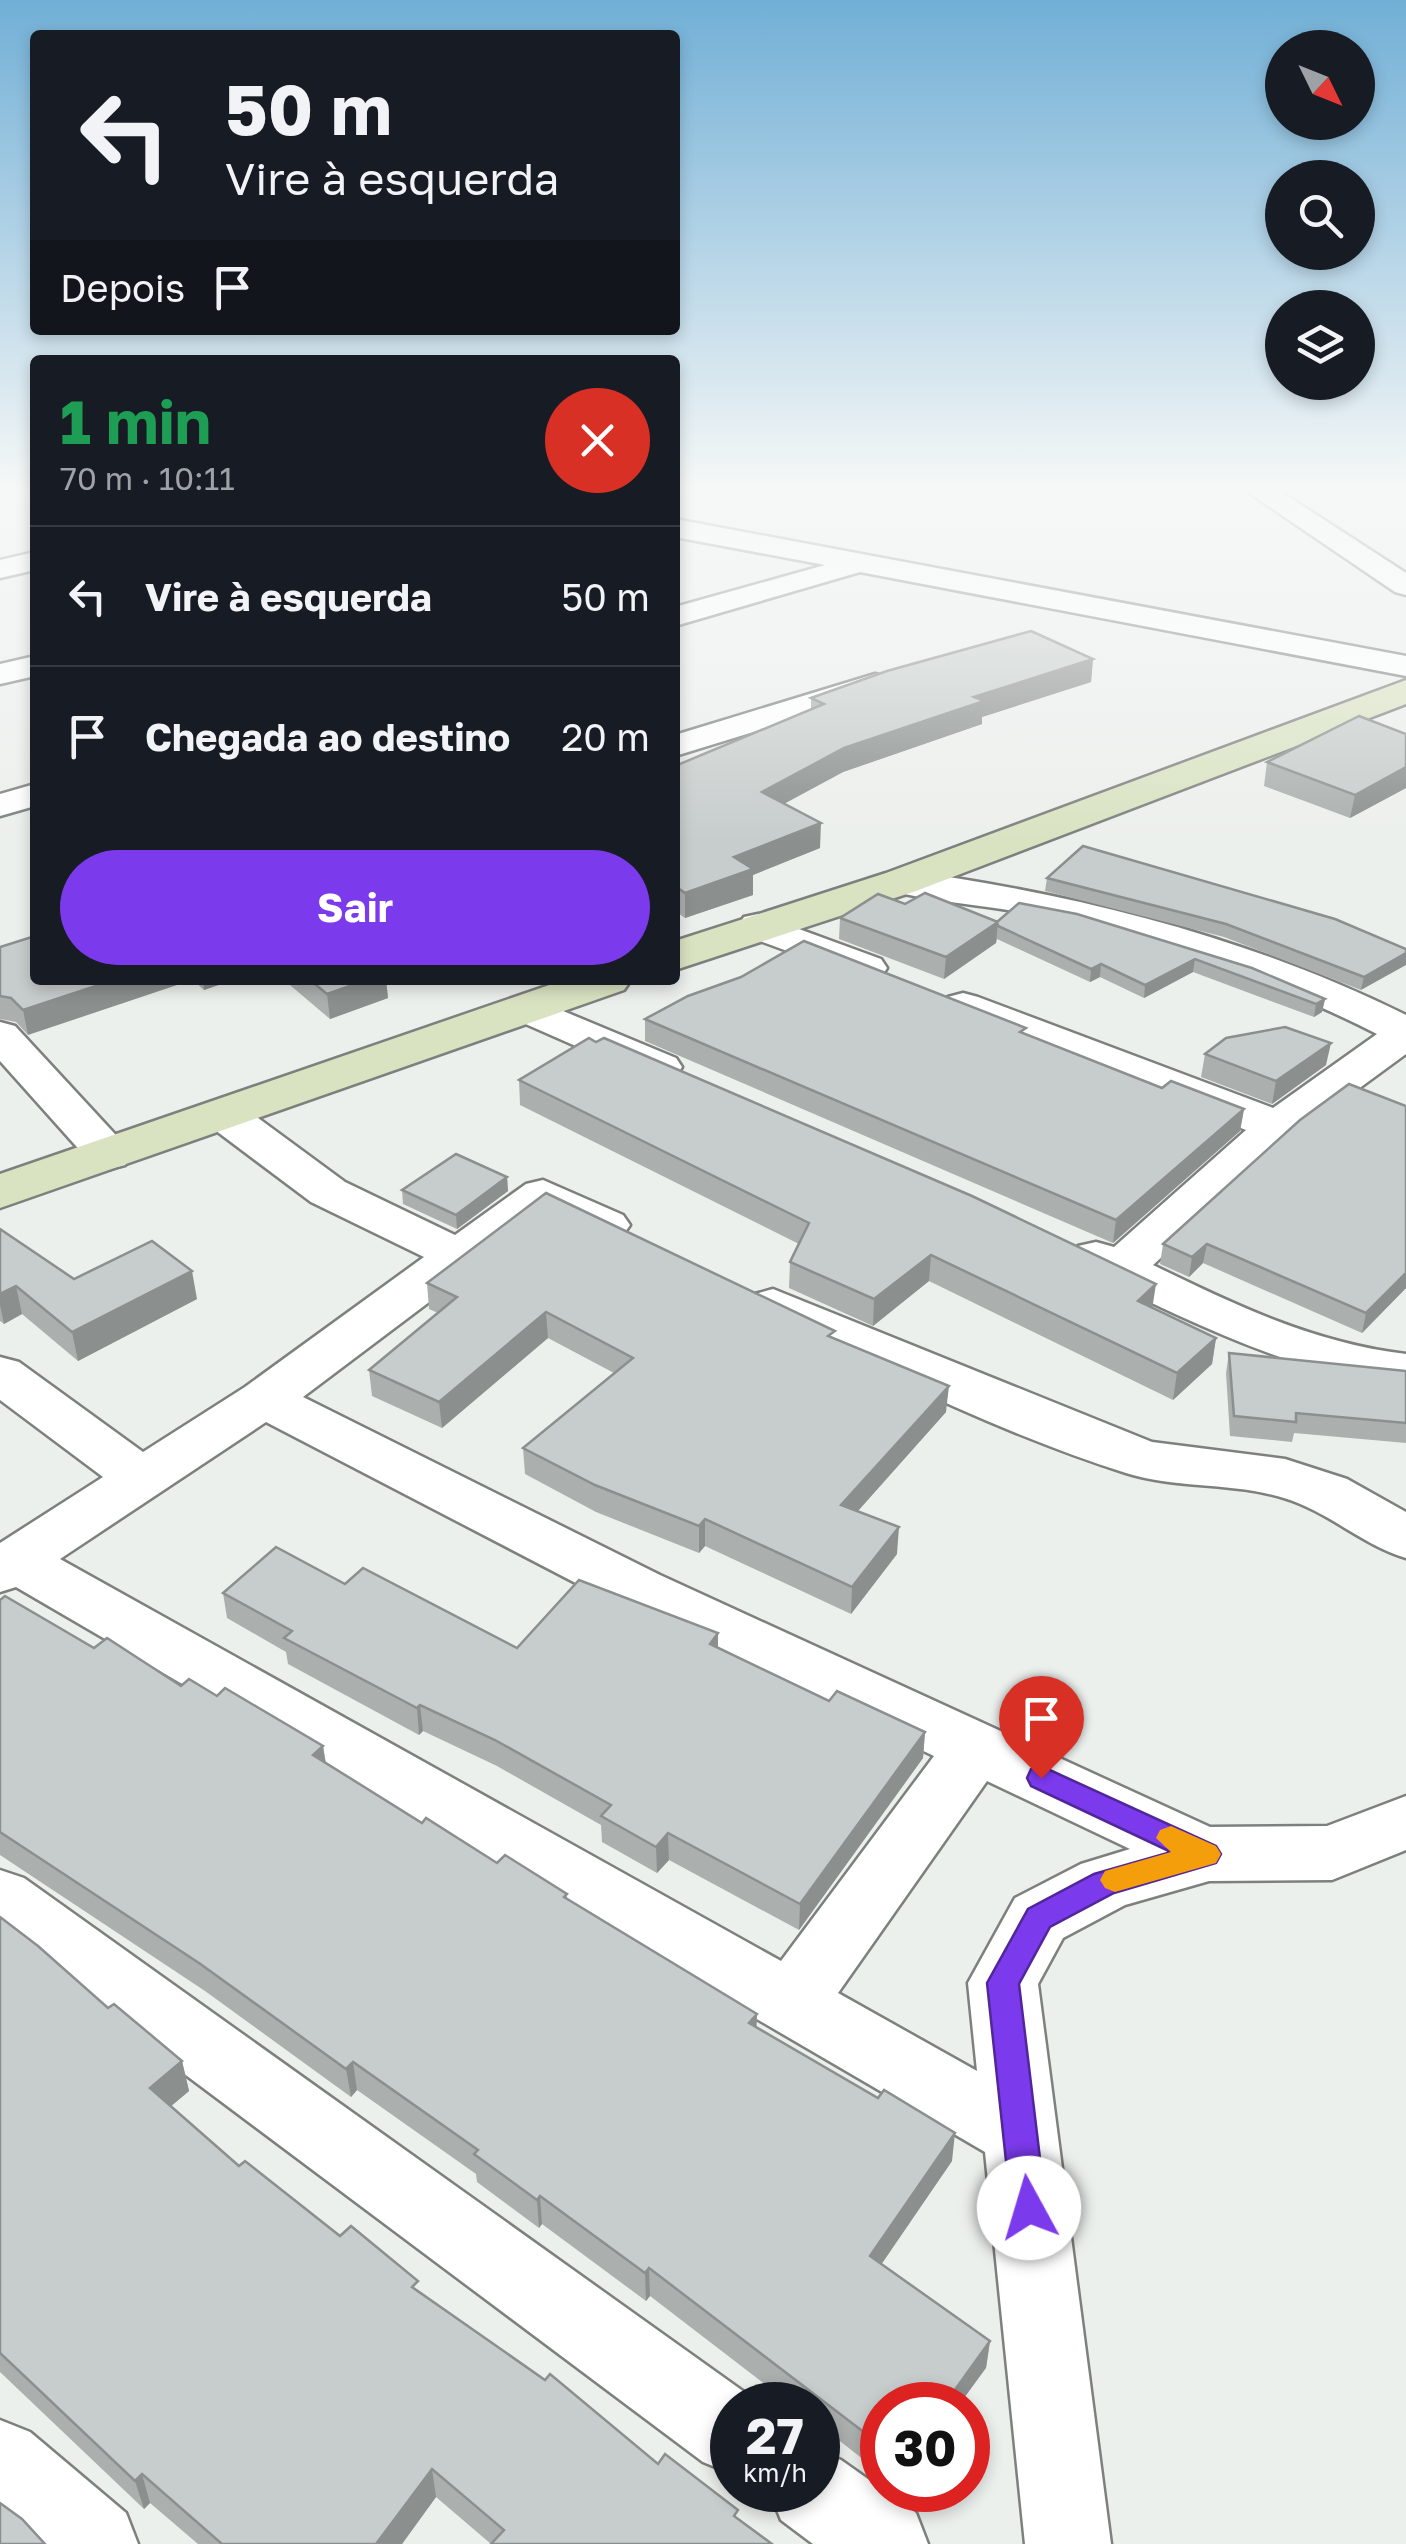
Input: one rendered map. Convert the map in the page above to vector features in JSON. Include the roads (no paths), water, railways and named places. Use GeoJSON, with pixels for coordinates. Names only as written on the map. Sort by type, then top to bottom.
{"type":"FeatureCollection","features":[{"type":"Feature","properties":{"kind":"main road"},"geometry":{"type":"LineString","coordinates":[[680,954],[901,882],[1406,691]]}},
{"type":"Feature","properties":{"kind":"main road"},"geometry":{"type":"LineString","coordinates":[[0,1192],[594,985]]}},
{"type":"Feature","properties":{"kind":"street"},"geometry":{"type":"LineString","coordinates":[[680,616],[719,605]]}},
{"type":"Feature","properties":{"kind":"street"},"geometry":{"type":"LineString","coordinates":[[1065,605],[1406,666]]}},
{"type":"Feature","properties":{"kind":"street"},"geometry":{"type":"LineString","coordinates":[[1048,630],[1104,612]]}},
{"type":"Feature","properties":{"kind":"street"},"geometry":{"type":"LineString","coordinates":[[0,674],[30,667]]}},
{"type":"Feature","properties":{"kind":"street"},"geometry":{"type":"LineString","coordinates":[[680,744],[899,676]]}},
{"type":"Feature","properties":{"kind":"street"},"geometry":{"type":"LineString","coordinates":[[0,804],[30,796]]}},
{"type":"Feature","properties":{"kind":"street"},"geometry":{"type":"LineString","coordinates":[[901,882],[981,891],[1113,919],[1284,974],[1406,1033],[1278,1126],[1120,1268]]}},
{"type":"Feature","properties":{"kind":"street"},"geometry":{"type":"LineString","coordinates":[[758,926],[1278,1126]]}},
{"type":"Feature","properties":{"kind":"street"},"geometry":{"type":"LineString","coordinates":[[527,1009],[700,1084]]}},
{"type":"Feature","properties":{"kind":"street"},"geometry":{"type":"LineString","coordinates":[[0,1036],[109,1155]]}},
{"type":"Feature","properties":{"kind":"street"},"geometry":{"type":"LineString","coordinates":[[223,1114],[328,1192],[458,1255]]}},
{"type":"Feature","properties":{"kind":"street"},"geometry":{"type":"LineString","coordinates":[[645,1243],[544,1194],[264,1399],[8,1566],[1020,2133]]}},
{"type":"Feature","properties":{"kind":"street"},"geometry":{"type":"LineString","coordinates":[[1054,1238],[1300,1351],[1363,1367],[1406,1370]]}},
{"type":"Feature","properties":{"kind":"street"},"geometry":{"type":"LineString","coordinates":[[730,1284],[814,1325],[1095,1441],[1144,1459],[1284,1478],[1327,1492],[1406,1538]]}},
{"type":"Feature","properties":{"kind":"street"},"geometry":{"type":"LineString","coordinates":[[0,1374],[140,1477]]}},
{"type":"Feature","properties":{"kind":"street"},"geometry":{"type":"LineString","coordinates":[[264,1399],[640,1590],[1206,1854]]}},
{"type":"Feature","properties":{"kind":"street"},"geometry":{"type":"LineString","coordinates":[[791,2002],[976,1747]]}},
{"type":"Feature","properties":{"kind":"street"},"geometry":{"type":"LineString","coordinates":[[1068,2544],[1003,1983],[1039,1918],[1105,1882],[1206,1854],[1332,1853],[1406,1822]]}},
{"type":"Feature","properties":{"kind":"street"},"geometry":{"type":"LineString","coordinates":[[0,1898],[710,2416]]}},
{"type":"Feature","properties":{"kind":"street"},"geometry":{"type":"LineString","coordinates":[[0,2462],[95,2544]]}},
{"type":"Feature","properties":{"kind":"street"},"geometry":{"type":"LineString","coordinates":[[840,2511],[885,2544]]}}]}
